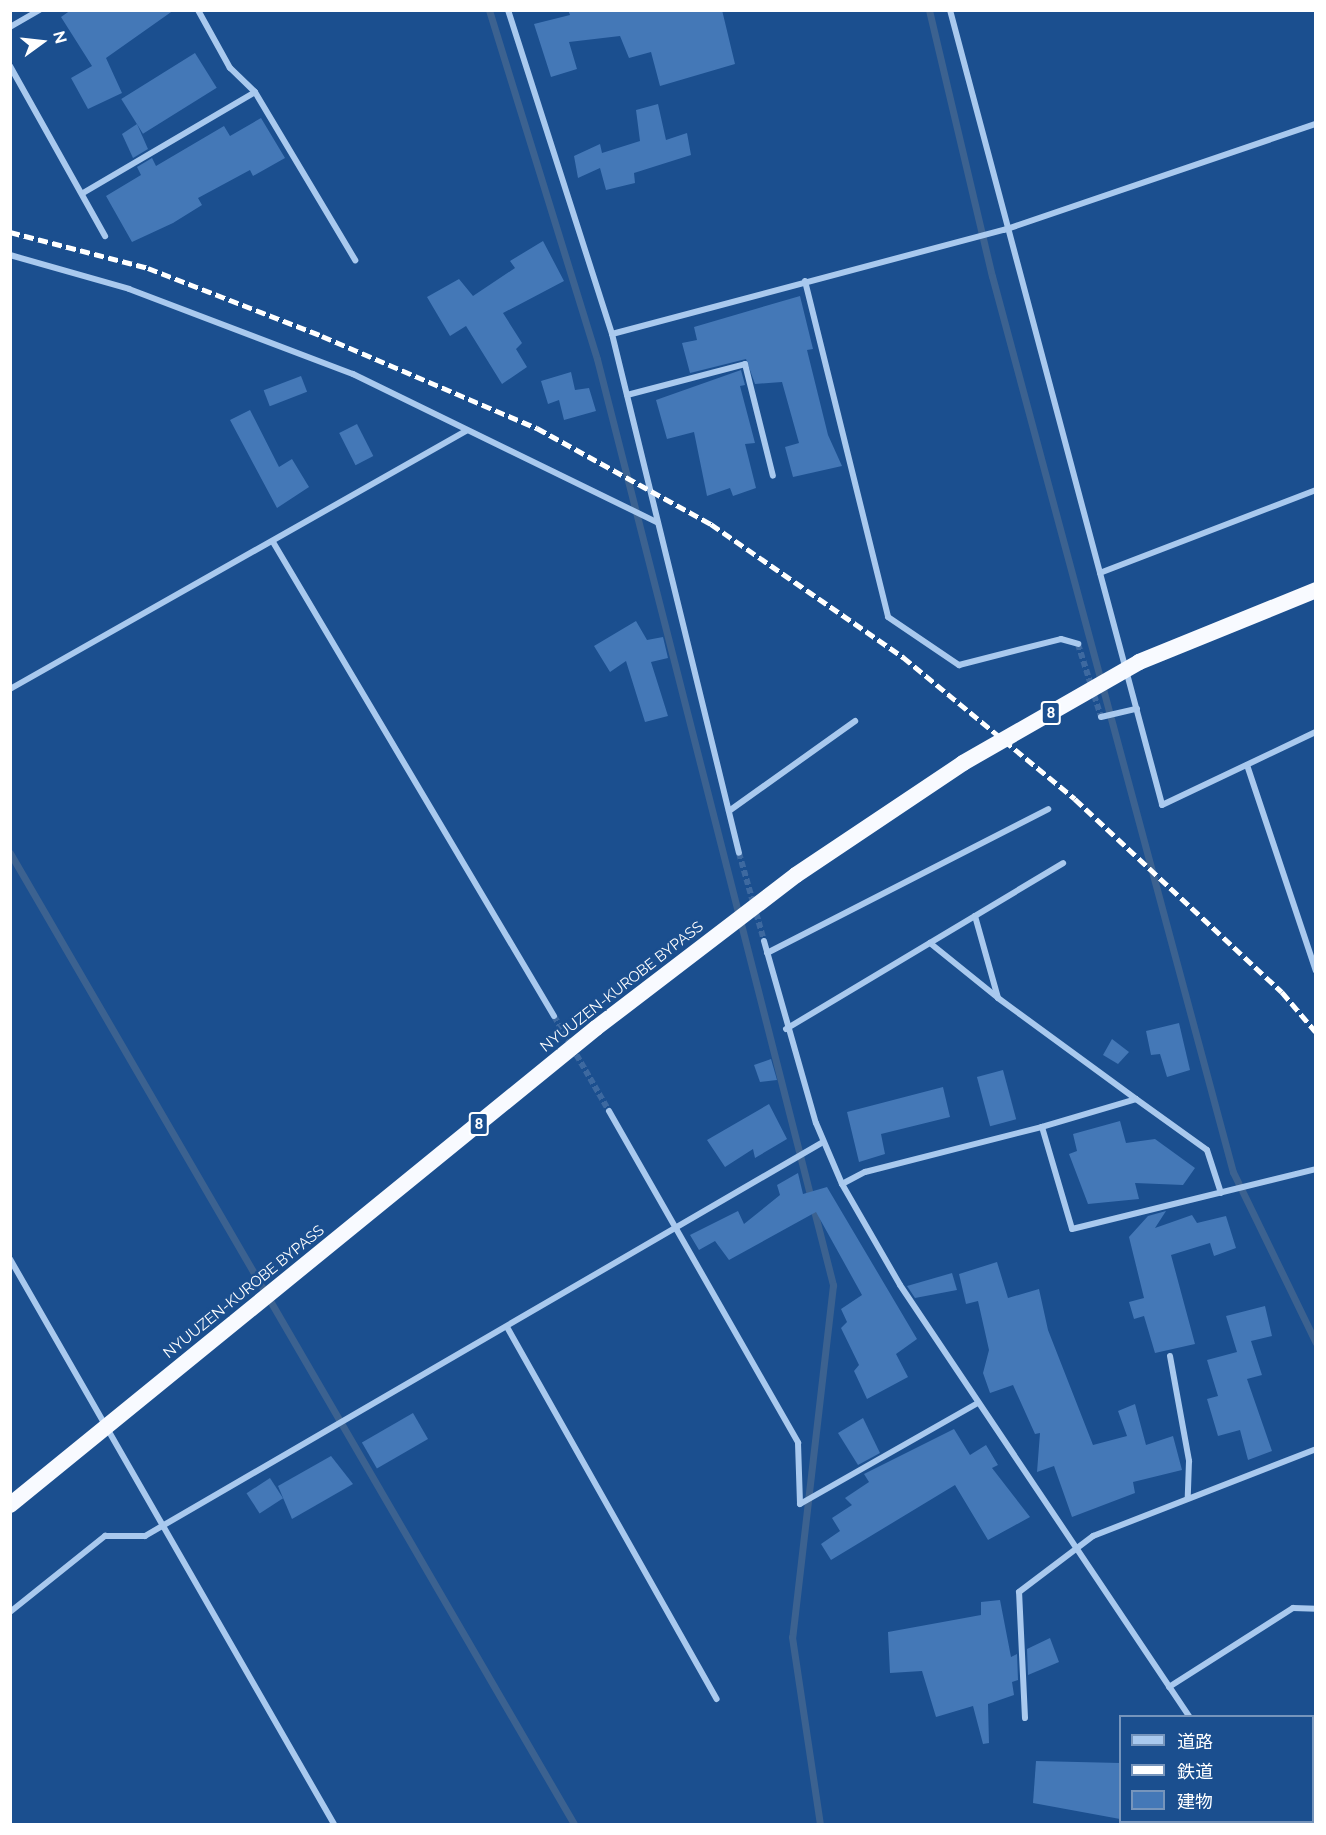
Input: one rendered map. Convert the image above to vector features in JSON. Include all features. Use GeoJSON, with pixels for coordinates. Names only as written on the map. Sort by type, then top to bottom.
{"type":"FeatureCollection","features":[{"type":"Feature","properties":{"kind":"highway","name":"NYUUZEN-KUROBE BYPASS"},"geometry":{"type":"LineString","coordinates":[[10,1504],[606,1020],[796,875],[963,763],[1139,662],[1316,590]]}},
{"type":"Feature","properties":{"kind":"street"},"geometry":{"type":"LineString","coordinates":[[10,27],[39,10]]}},
{"type":"Feature","properties":{"kind":"street"},"geometry":{"type":"LineString","coordinates":[[198,10],[230,68],[255,92],[355,260]]}},
{"type":"Feature","properties":{"kind":"street"},"geometry":{"type":"LineString","coordinates":[[508,10],[612,334],[739,853]]}},
{"type":"Feature","properties":{"kind":"street"},"geometry":{"type":"LineString","coordinates":[[950,10],[1004,230],[1162,805],[1316,732]]}},
{"type":"Feature","properties":{"kind":"street"},"geometry":{"type":"LineString","coordinates":[[10,66],[105,236]]}},
{"type":"Feature","properties":{"kind":"street"},"geometry":{"type":"LineString","coordinates":[[83,193],[255,92]]}},
{"type":"Feature","properties":{"kind":"street"},"geometry":{"type":"LineString","coordinates":[[612,334],[1004,230],[1316,124]]}},
{"type":"Feature","properties":{"kind":"street"},"geometry":{"type":"LineString","coordinates":[[10,255],[129,289],[353,374],[658,523]]}},
{"type":"Feature","properties":{"kind":"street"},"geometry":{"type":"LineString","coordinates":[[805,281],[888,616],[959,665],[1061,639],[1078,644]]}},
{"type":"Feature","properties":{"kind":"street"},"geometry":{"type":"LineString","coordinates":[[627,395],[745,364],[773,476]]}},
{"type":"Feature","properties":{"kind":"street"},"geometry":{"type":"LineString","coordinates":[[10,689],[466,431]]}},
{"type":"Feature","properties":{"kind":"street"},"geometry":{"type":"LineString","coordinates":[[1100,573],[1316,490]]}},
{"type":"Feature","properties":{"kind":"street"},"geometry":{"type":"LineString","coordinates":[[273,542],[554,1016]]}},
{"type":"Feature","properties":{"kind":"street"},"geometry":{"type":"LineString","coordinates":[[1101,717],[1137,709]]}},
{"type":"Feature","properties":{"kind":"street"},"geometry":{"type":"LineString","coordinates":[[729,811],[855,721]]}},
{"type":"Feature","properties":{"kind":"street"},"geometry":{"type":"LineString","coordinates":[[1247,765],[1316,971]]}},
{"type":"Feature","properties":{"kind":"street"},"geometry":{"type":"LineString","coordinates":[[767,953],[1047,809]]}},
{"type":"Feature","properties":{"kind":"street"},"geometry":{"type":"LineString","coordinates":[[786,1029],[1063,863]]}},
{"type":"Feature","properties":{"kind":"street"},"geometry":{"type":"LineString","coordinates":[[975,916],[998,998]]}},
{"type":"Feature","properties":{"kind":"street"},"geometry":{"type":"LineString","coordinates":[[764,941],[786,1029],[823,1142],[842,1184],[900,1286],[1188,1715]]}},
{"type":"Feature","properties":{"kind":"street"},"geometry":{"type":"LineString","coordinates":[[930,943],[998,998],[1136,1100],[1207,1149],[1221,1194]]}},
{"type":"Feature","properties":{"kind":"street"},"geometry":{"type":"LineString","coordinates":[[842,1184],[865,1172],[1042,1127],[1136,1100]]}},
{"type":"Feature","properties":{"kind":"street"},"geometry":{"type":"LineString","coordinates":[[609,1111],[674,1230],[798,1443],[800,1504],[978,1403]]}},
{"type":"Feature","properties":{"kind":"street"},"geometry":{"type":"LineString","coordinates":[[1042,1127],[1072,1229],[1316,1169]]}},
{"type":"Feature","properties":{"kind":"street"},"geometry":{"type":"LineString","coordinates":[[10,1612],[105,1536],[145,1536],[823,1142]]}},
{"type":"Feature","properties":{"kind":"street"},"geometry":{"type":"LineString","coordinates":[[10,1259],[110,1425],[162,1526],[334,1824]]}},
{"type":"Feature","properties":{"kind":"street"},"geometry":{"type":"LineString","coordinates":[[507,1327],[717,1699]]}},
{"type":"Feature","properties":{"kind":"street"},"geometry":{"type":"LineString","coordinates":[[1170,1356],[1189,1461],[1188,1498]]}},
{"type":"Feature","properties":{"kind":"street"},"geometry":{"type":"LineString","coordinates":[[1025,1718],[1019,1592],[1076,1549],[1188,1498],[1316,1449]]}},
{"type":"Feature","properties":{"kind":"street"},"geometry":{"type":"LineString","coordinates":[[1170,1687],[1293,1608],[1315,1609]]}},
{"type":"Feature","properties":{"kind":"building"},"geometry":{"type":"Polygon","coordinates":[[[71,10],[174,10],[106,58],[122,93],[88,109],[71,78],[92,66],[61,17],[71,10]]]}},
{"type":"Feature","properties":{"kind":"building"},"geometry":{"type":"Polygon","coordinates":[[[568,10],[722,10],[735,64],[660,86],[651,52],[629,58],[620,36],[569,42],[577,69],[551,77],[534,24],[570,15],[568,10]]]}},
{"type":"Feature","properties":{"kind":"building"},"geometry":{"type":"Polygon","coordinates":[[[195,53],[217,88],[143,134],[121,99],[195,53]]]}},
{"type":"Feature","properties":{"kind":"building"},"geometry":{"type":"Polygon","coordinates":[[[658,104],[666,140],[687,133],[691,155],[634,173],[635,183],[606,190],[600,168],[578,178],[574,156],[600,144],[602,153],[640,141],[636,110],[658,104]]]}},
{"type":"Feature","properties":{"kind":"building"},"geometry":{"type":"Polygon","coordinates":[[[261,118],[285,158],[253,176],[250,170],[198,198],[202,205],[173,223],[132,242],[106,196],[141,175],[137,167],[152,158],[156,166],[224,126],[230,136],[261,118]]]}},
{"type":"Feature","properties":{"kind":"building"},"geometry":{"type":"Polygon","coordinates":[[[137,124],[148,149],[133,158],[122,134],[137,124]]]}},
{"type":"Feature","properties":{"kind":"building"},"geometry":{"type":"Polygon","coordinates":[[[543,241],[564,281],[503,313],[522,343],[516,349],[527,367],[502,384],[466,326],[450,336],[427,297],[459,279],[473,296],[515,268],[510,261],[543,241]]]}},
{"type":"Feature","properties":{"kind":"building"},"geometry":{"type":"Polygon","coordinates":[[[800,296],[813,349],[807,350],[828,435],[842,466],[793,477],[785,447],[799,443],[782,382],[755,384],[746,359],[690,373],[682,343],[697,340],[694,327],[800,296]]]}},
{"type":"Feature","properties":{"kind":"building"},"geometry":{"type":"Polygon","coordinates":[[[741,370],[745,385],[740,386],[755,443],[745,444],[756,488],[733,496],[730,488],[707,496],[694,432],[667,439],[656,400],[741,370]]]}},
{"type":"Feature","properties":{"kind":"building"},"geometry":{"type":"Polygon","coordinates":[[[571,372],[575,390],[589,388],[596,411],[564,420],[559,400],[548,404],[541,381],[571,372]]]}},
{"type":"Feature","properties":{"kind":"building"},"geometry":{"type":"Polygon","coordinates":[[[301,376],[307,392],[270,406],[264,390],[301,376]]]}},
{"type":"Feature","properties":{"kind":"building"},"geometry":{"type":"Polygon","coordinates":[[[250,410],[279,467],[292,459],[309,487],[277,508],[230,420],[250,410]]]}},
{"type":"Feature","properties":{"kind":"building"},"geometry":{"type":"Polygon","coordinates":[[[357,424],[373,456],[356,465],[339,433],[357,424]]]}},
{"type":"Feature","properties":{"kind":"building"},"geometry":{"type":"Polygon","coordinates":[[[636,621],[647,640],[663,637],[668,658],[651,662],[668,716],[645,722],[626,661],[610,672],[594,646],[636,621]]]}},
{"type":"Feature","properties":{"kind":"building"},"geometry":{"type":"Polygon","coordinates":[[[1179,1023],[1190,1070],[1167,1077],[1160,1054],[1151,1055],[1146,1031],[1179,1023]]]}},
{"type":"Feature","properties":{"kind":"building"},"geometry":{"type":"Polygon","coordinates":[[[1112,1039],[1129,1052],[1118,1064],[1103,1055],[1112,1039]]]}},
{"type":"Feature","properties":{"kind":"building"},"geometry":{"type":"Polygon","coordinates":[[[771,1059],[777,1080],[760,1082],[754,1065],[771,1059]]]}},
{"type":"Feature","properties":{"kind":"building"},"geometry":{"type":"Polygon","coordinates":[[[1003,1070],[1016,1119],[990,1126],[977,1077],[1003,1070]]]}},
{"type":"Feature","properties":{"kind":"building"},"geometry":{"type":"Polygon","coordinates":[[[943,1087],[950,1117],[881,1134],[885,1154],[859,1162],[847,1112],[943,1087]]]}},
{"type":"Feature","properties":{"kind":"building"},"geometry":{"type":"Polygon","coordinates":[[[769,1104],[787,1139],[755,1158],[753,1149],[725,1167],[707,1140],[769,1104]]]}},
{"type":"Feature","properties":{"kind":"building"},"geometry":{"type":"Polygon","coordinates":[[[1120,1121],[1126,1143],[1155,1139],[1195,1168],[1183,1185],[1135,1183],[1139,1199],[1088,1204],[1069,1154],[1077,1151],[1073,1134],[1120,1121]]]}},
{"type":"Feature","properties":{"kind":"building"},"geometry":{"type":"Polygon","coordinates":[[[798,1173],[803,1194],[827,1187],[917,1339],[896,1354],[908,1377],[867,1399],[854,1371],[859,1365],[841,1328],[847,1322],[841,1309],[862,1295],[816,1212],[729,1260],[715,1241],[699,1250],[690,1235],[738,1211],[744,1224],[780,1195],[777,1185],[798,1173]]]}},
{"type":"Feature","properties":{"kind":"building"},"geometry":{"type":"Polygon","coordinates":[[[1166,1211],[1155,1228],[1192,1215],[1197,1223],[1226,1216],[1236,1248],[1214,1256],[1210,1243],[1171,1255],[1195,1344],[1155,1353],[1144,1316],[1134,1319],[1129,1302],[1144,1298],[1129,1237],[1148,1216],[1166,1211]]]}},
{"type":"Feature","properties":{"kind":"building"},"geometry":{"type":"Polygon","coordinates":[[[997,1262],[1008,1298],[1039,1289],[1048,1330],[1093,1445],[1127,1436],[1118,1411],[1135,1404],[1146,1445],[1173,1436],[1182,1470],[1133,1482],[1135,1493],[1072,1517],[1054,1466],[1037,1472],[1040,1433],[1035,1434],[1013,1385],[990,1393],[983,1373],[989,1350],[978,1301],[966,1304],[959,1274],[997,1262]]]}},
{"type":"Feature","properties":{"kind":"building"},"geometry":{"type":"Polygon","coordinates":[[[952,1273],[957,1290],[915,1298],[907,1286],[952,1273]]]}},
{"type":"Feature","properties":{"kind":"building"},"geometry":{"type":"Polygon","coordinates":[[[1265,1306],[1272,1336],[1251,1341],[1262,1375],[1247,1379],[1272,1451],[1248,1460],[1240,1430],[1218,1436],[1207,1399],[1218,1396],[1207,1360],[1237,1352],[1226,1316],[1265,1306]]]}},
{"type":"Feature","properties":{"kind":"building"},"geometry":{"type":"Polygon","coordinates":[[[413,1413],[428,1439],[377,1468],[362,1442],[413,1413]]]}},
{"type":"Feature","properties":{"kind":"building"},"geometry":{"type":"Polygon","coordinates":[[[863,1418],[880,1453],[858,1465],[838,1433],[863,1418]]]}},
{"type":"Feature","properties":{"kind":"building"},"geometry":{"type":"Polygon","coordinates":[[[954,1429],[970,1455],[986,1445],[998,1465],[992,1468],[1030,1517],[988,1540],[955,1485],[831,1560],[821,1544],[840,1531],[832,1518],[852,1505],[845,1498],[869,1482],[864,1474],[954,1429]]]}},
{"type":"Feature","properties":{"kind":"building"},"geometry":{"type":"Polygon","coordinates":[[[331,1456],[353,1484],[292,1519],[278,1486],[331,1456]]]}},
{"type":"Feature","properties":{"kind":"building"},"geometry":{"type":"Polygon","coordinates":[[[270,1478],[283,1498],[260,1513],[247,1493],[270,1478]]]}},
{"type":"Feature","properties":{"kind":"building"},"geometry":{"type":"Polygon","coordinates":[[[1000,1600],[1011,1657],[1017,1654],[1018,1680],[1012,1682],[1014,1695],[988,1704],[989,1743],[983,1744],[973,1706],[936,1717],[922,1671],[890,1673],[888,1632],[981,1615],[981,1602],[1000,1600]]]}},
{"type":"Feature","properties":{"kind":"building"},"geometry":{"type":"Polygon","coordinates":[[[1050,1638],[1059,1662],[1028,1675],[1027,1649],[1050,1638]]]}},
{"type":"Feature","properties":{"kind":"building"},"geometry":{"type":"Polygon","coordinates":[[[1036,1761],[1119,1763],[1119,1819],[1033,1803],[1036,1761]]]}},
{"type":"Feature","properties":{"kind":"waterway"},"geometry":{"type":"LineString","coordinates":[[489,10],[597,359],[833,1285],[792,1637],[820,1824]]}},
{"type":"Feature","properties":{"kind":"waterway"},"geometry":{"type":"LineString","coordinates":[[929,10],[992,276],[1233,1172],[1316,1343]]}},
{"type":"Feature","properties":{"kind":"waterway"},"geometry":{"type":"LineString","coordinates":[[10,853],[574,1824]]}},
{"type":"Feature","properties":{"kind":"tunnel"},"geometry":{"type":"LineString","coordinates":[[1078,644],[1101,717]]}},
{"type":"Feature","properties":{"kind":"tunnel"},"geometry":{"type":"LineString","coordinates":[[739,853],[764,941]]}},
{"type":"Feature","properties":{"kind":"tunnel"},"geometry":{"type":"LineString","coordinates":[[554,1016],[609,1111]]}},
{"type":"Feature","properties":{"kind":"railway"},"geometry":{"type":"LineString","coordinates":[[10,232],[148,268],[322,336],[537,428],[711,524],[903,657],[1075,799],[1282,992],[1316,1032]]}}]}
